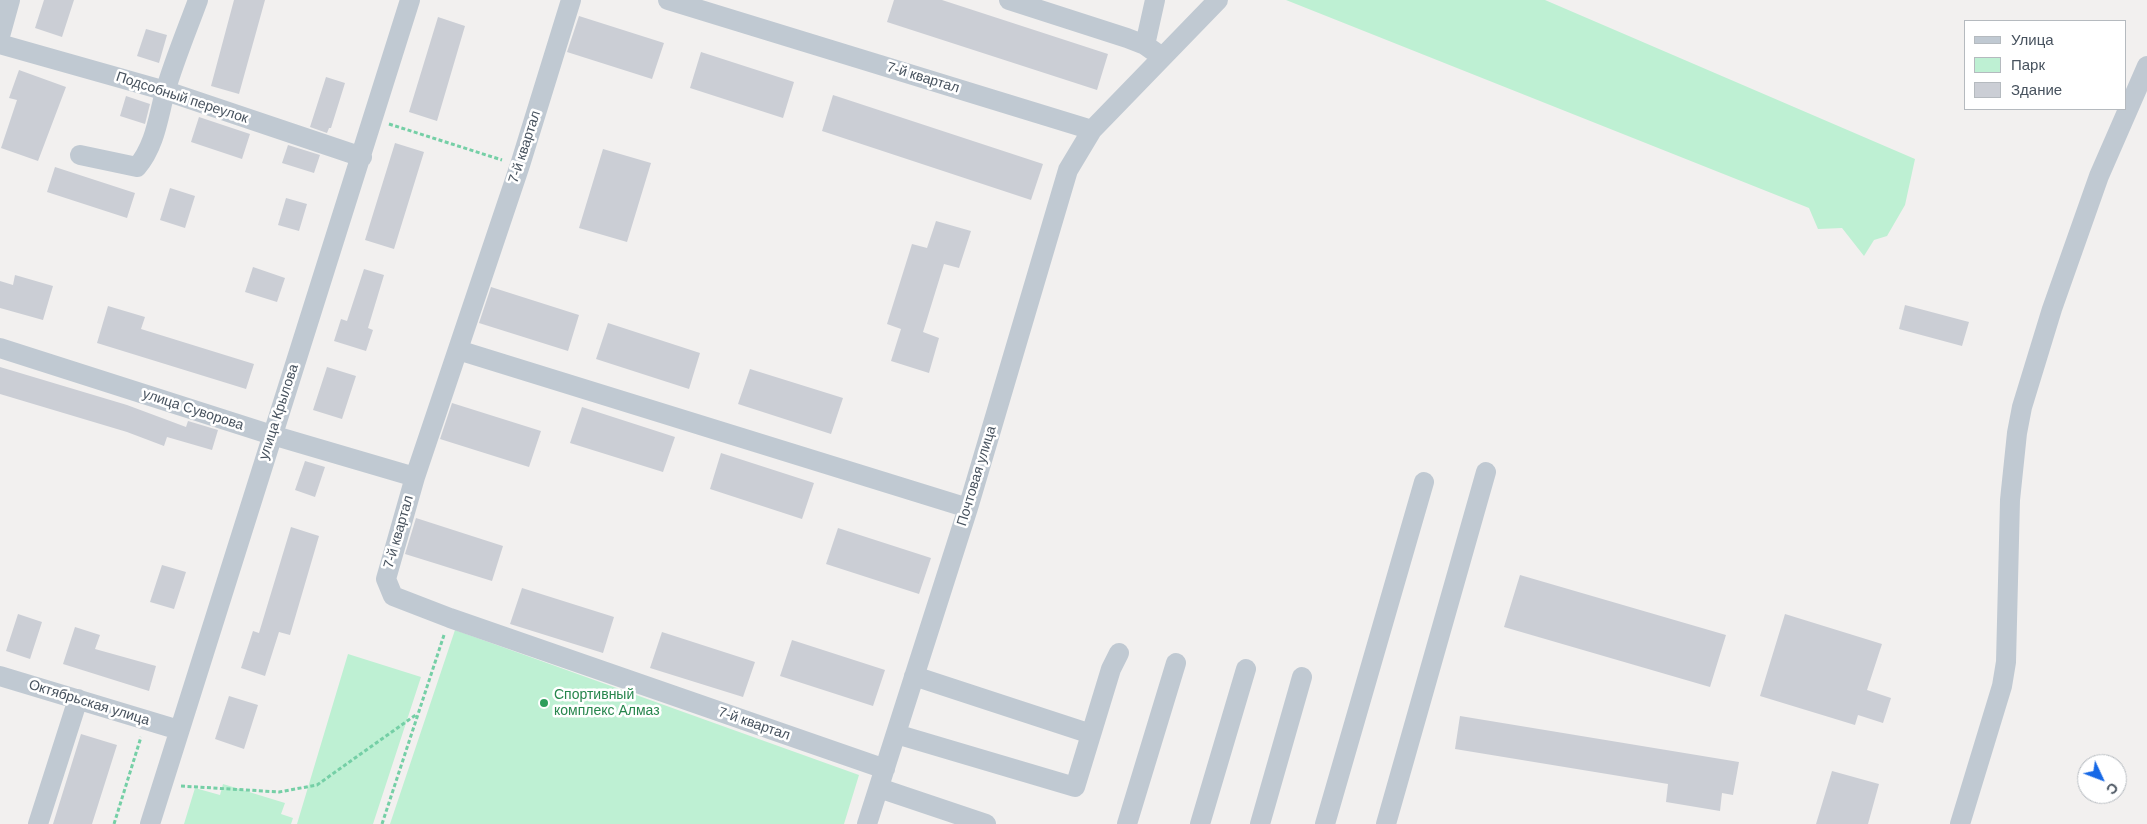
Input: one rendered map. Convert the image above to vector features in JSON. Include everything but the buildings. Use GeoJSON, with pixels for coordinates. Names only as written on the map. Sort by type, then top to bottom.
{"type":"FeatureCollection","features":[{"type":"Feature","properties":{"kind":"street"},"geometry":{"type":"LineString","coordinates":[[80,155],[136,167],[146,157],[156,132],[166,91],[198,0]]}},
{"type":"Feature","properties":{"kind":"street","name":"улица Крылова"},"geometry":{"type":"LineString","coordinates":[[150,824],[272,435],[362,158],[410,0]]}},
{"type":"Feature","properties":{"kind":"street","name":"7-й квартал"},"geometry":{"type":"LineString","coordinates":[[571,0],[520,165],[415,477],[386,579],[394,596],[882,779],[986,824]]}},
{"type":"Feature","properties":{"kind":"street","name":"7-й квартал"},"geometry":{"type":"LineString","coordinates":[[668,0],[1092,130]]}},
{"type":"Feature","properties":{"kind":"street"},"geometry":{"type":"LineString","coordinates":[[1145,45],[1156,0]]}},
{"type":"Feature","properties":{"kind":"street","name":"Почтовая улица"},"geometry":{"type":"LineString","coordinates":[[867,824],[968,508],[1068,170],[1092,130],[1218,0]]}},
{"type":"Feature","properties":{"kind":"street"},"geometry":{"type":"LineString","coordinates":[[1015,1],[1145,45],[1162,57]]}},
{"type":"Feature","properties":{"kind":"street"},"geometry":{"type":"LineString","coordinates":[[0,36],[5,7]]}},
{"type":"Feature","properties":{"kind":"street","name":"Подсобный переулок"},"geometry":{"type":"LineString","coordinates":[[0,44],[166,91],[362,158]]}},
{"type":"Feature","properties":{"kind":"street"},"geometry":{"type":"LineString","coordinates":[[1960,824],[2002,686],[2006,662],[2010,500],[2017,433],[2022,407],[2052,309],[2099,176],[2147,66]]}},
{"type":"Feature","properties":{"kind":"street","name":"улица Суворова"},"geometry":{"type":"LineString","coordinates":[[0,348],[272,435],[415,477]]}},
{"type":"Feature","properties":{"kind":"street"},"geometry":{"type":"LineString","coordinates":[[458,350],[968,508]]}},
{"type":"Feature","properties":{"kind":"street"},"geometry":{"type":"LineString","coordinates":[[1386,824],[1486,472]]}},
{"type":"Feature","properties":{"kind":"street"},"geometry":{"type":"LineString","coordinates":[[1325,824],[1424,482]]}},
{"type":"Feature","properties":{"kind":"street"},"geometry":{"type":"LineString","coordinates":[[896,734],[1075,787],[1111,669],[1119,653]]}},
{"type":"Feature","properties":{"kind":"street"},"geometry":{"type":"LineString","coordinates":[[1127,824],[1176,664]]}},
{"type":"Feature","properties":{"kind":"street"},"geometry":{"type":"LineString","coordinates":[[1200,824],[1246,669]]}},
{"type":"Feature","properties":{"kind":"street","name":"Октябрьская улица"},"geometry":{"type":"LineString","coordinates":[[0,676],[179,730]]}},
{"type":"Feature","properties":{"kind":"street"},"geometry":{"type":"LineString","coordinates":[[914,676],[1091,734]]}},
{"type":"Feature","properties":{"kind":"street"},"geometry":{"type":"LineString","coordinates":[[1260,824],[1302,677]]}},
{"type":"Feature","properties":{"kind":"street"},"geometry":{"type":"LineString","coordinates":[[38,824],[78,699]]}},
{"type":"Feature","properties":{"kind":"path"},"geometry":{"type":"LineString","coordinates":[[373,119],[520,165]]}},
{"type":"Feature","properties":{"kind":"path"},"geometry":{"type":"LineString","coordinates":[[382,824],[450,618]]}},
{"type":"Feature","properties":{"kind":"path"},"geometry":{"type":"LineString","coordinates":[[161,784],[280,792],[318,785],[417,714]]}},
{"type":"Feature","properties":{"kind":"path"},"geometry":{"type":"LineString","coordinates":[[114,824],[146,719]]}},
{"type":"Feature","properties":{"kind":"green space"},"geometry":{"type":"Polygon","coordinates":[[[1286,0],[1545,0],[1915,159],[1905,205],[1887,236],[1874,240],[1864,256],[1842,228],[1818,229],[1809,208],[1286,0]]]}},
{"type":"Feature","properties":{"kind":"green space","name":"Спортивный комплекс Алмаз"},"geometry":{"type":"Polygon","coordinates":[[[455,630],[859,775],[844,824],[390,824],[455,630]]]}},
{"type":"Feature","properties":{"kind":"green space"},"geometry":{"type":"Polygon","coordinates":[[[348,654],[421,677],[373,824],[297,824],[348,654]]]}},
{"type":"Feature","properties":{"kind":"green space"},"geometry":{"type":"Polygon","coordinates":[[[223,784],[285,803],[281,814],[293,818],[291,824],[184,824],[195,788],[220,795],[223,784]]]}},
{"type":"Feature","properties":{"kind":"place","name":"Спортивный комплекс Алмаз"},"geometry":{"type":"Point","coordinates":[544,703]}}]}
